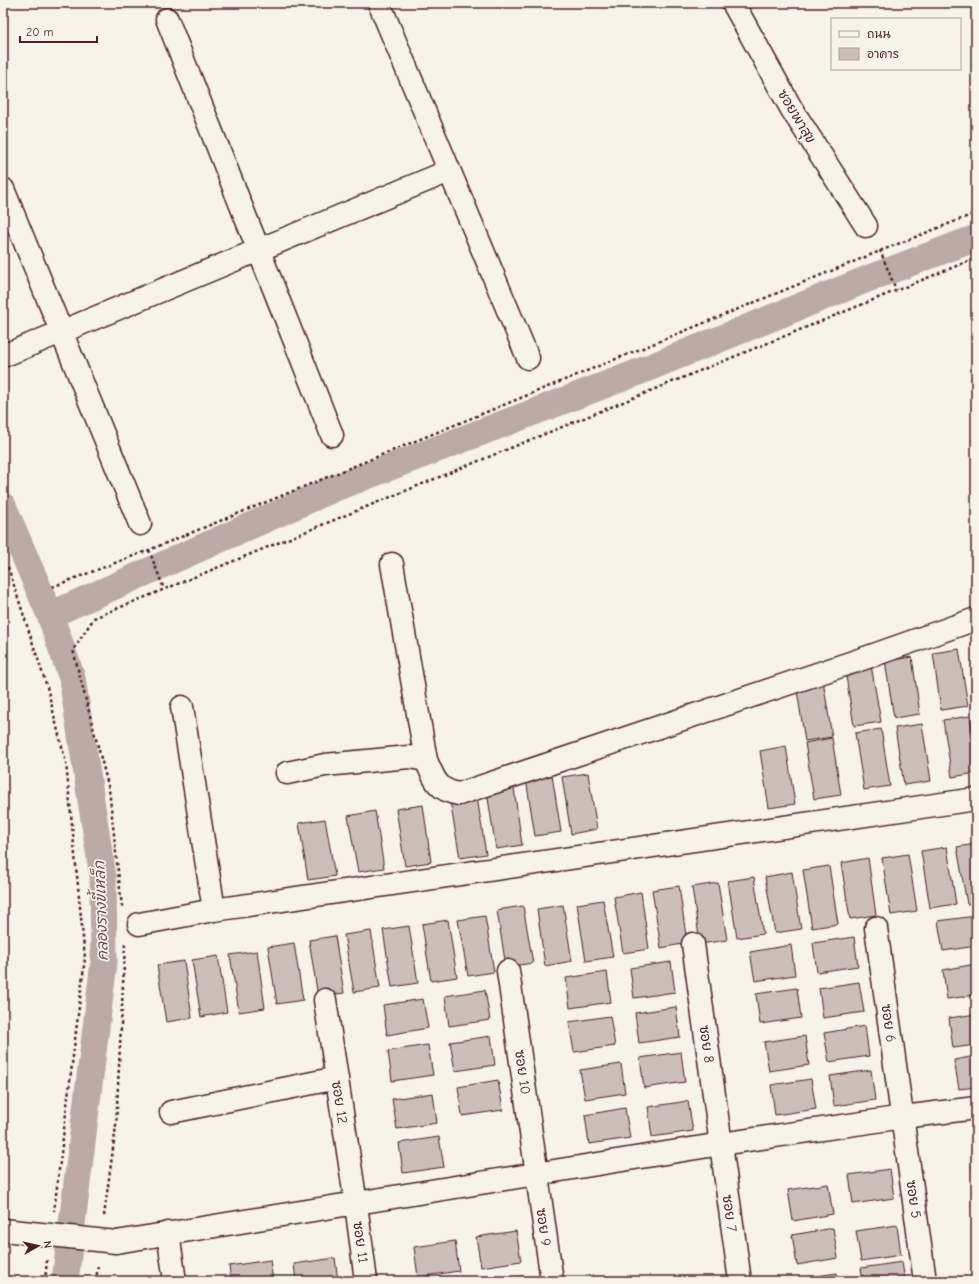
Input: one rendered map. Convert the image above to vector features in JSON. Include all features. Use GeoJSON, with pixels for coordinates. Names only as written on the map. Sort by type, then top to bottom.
{"type":"FeatureCollection","features":[{"type":"Feature","properties":{"kind":"street"},"geometry":{"type":"LineString","coordinates":[[379,3],[528,358]]}},
{"type":"Feature","properties":{"kind":"street","name":"ซอยพาสุข"},"geometry":{"type":"LineString","coordinates":[[733,3],[791,108],[866,226]]}},
{"type":"Feature","properties":{"kind":"street"},"geometry":{"type":"LineString","coordinates":[[167,19],[332,436]]}},
{"type":"Feature","properties":{"kind":"street"},"geometry":{"type":"LineString","coordinates":[[3,356],[449,171]]}},
{"type":"Feature","properties":{"kind":"street"},"geometry":{"type":"LineString","coordinates":[[3,189],[140,524]]}},
{"type":"Feature","properties":{"kind":"street"},"geometry":{"type":"LineString","coordinates":[[392,564],[426,760],[436,782],[448,792],[459,794],[868,657],[976,619]]}},
{"type":"Feature","properties":{"kind":"street"},"geometry":{"type":"LineString","coordinates":[[182,707],[214,910]]}},
{"type":"Feature","properties":{"kind":"street"},"geometry":{"type":"LineString","coordinates":[[287,773],[325,765],[409,756],[426,760]]}},
{"type":"Feature","properties":{"kind":"street"},"geometry":{"type":"LineString","coordinates":[[129,926],[214,910],[976,799]]}},
{"type":"Feature","properties":{"kind":"street","name":"ซอย 6"},"geometry":{"type":"LineString","coordinates":[[876,928],[903,1118]]}},
{"type":"Feature","properties":{"kind":"street","name":"ซอย 8"},"geometry":{"type":"LineString","coordinates":[[693,944],[721,1144]]}},
{"type":"Feature","properties":{"kind":"street","name":"ซอย 10"},"geometry":{"type":"LineString","coordinates":[[508,971],[537,1174]]}},
{"type":"Feature","properties":{"kind":"street","name":"ซอย 12"},"geometry":{"type":"LineString","coordinates":[[325,1000],[356,1204]]}},
{"type":"Feature","properties":{"kind":"street"},"geometry":{"type":"LineString","coordinates":[[171,1112],[337,1078]]}},
{"type":"Feature","properties":{"kind":"street"},"geometry":{"type":"LineString","coordinates":[[3,1230],[116,1242],[721,1144],[976,1108]]}},
{"type":"Feature","properties":{"kind":"street","name":"ซอย 5"},"geometry":{"type":"LineString","coordinates":[[903,1118],[925,1281]]}},
{"type":"Feature","properties":{"kind":"street","name":"ซอย 7"},"geometry":{"type":"LineString","coordinates":[[721,1144],[740,1281]]}},
{"type":"Feature","properties":{"kind":"street","name":"ซอย 9"},"geometry":{"type":"LineString","coordinates":[[537,1174],[552,1281]]}},
{"type":"Feature","properties":{"kind":"street","name":"ซอย 11"},"geometry":{"type":"LineString","coordinates":[[356,1204],[366,1281]]}},
{"type":"Feature","properties":{"kind":"street"},"geometry":{"type":"LineString","coordinates":[[168,1233],[175,1281]]}},
{"type":"Feature","properties":{"kind":"path"},"geometry":{"type":"LineString","coordinates":[[52,587],[149,550],[976,213]]}},
{"type":"Feature","properties":{"kind":"path"},"geometry":{"type":"LineString","coordinates":[[880,251],[896,291]]}},
{"type":"Feature","properties":{"kind":"path"},"geometry":{"type":"LineString","coordinates":[[104,1219],[116,1126],[129,926],[109,789],[73,650],[94,618],[976,258]]}},
{"type":"Feature","properties":{"kind":"path"},"geometry":{"type":"LineString","coordinates":[[149,550],[164,589]]}},
{"type":"Feature","properties":{"kind":"path"},"geometry":{"type":"LineString","coordinates":[[8,567],[47,687],[66,763],[85,958],[53,1218]]}},
{"type":"Feature","properties":{"kind":"path"},"geometry":{"type":"LineString","coordinates":[[45,1281],[48,1257]]}},
{"type":"Feature","properties":{"kind":"path"},"geometry":{"type":"LineString","coordinates":[[96,1281],[99,1258]]}},
{"type":"Feature","properties":{"kind":"building"},"geometry":{"type":"Polygon","coordinates":[[[959,649],[968,706],[941,710],[933,653],[959,649]]]}},
{"type":"Feature","properties":{"kind":"building"},"geometry":{"type":"Polygon","coordinates":[[[912,657],[920,714],[894,718],[885,661],[912,657]]]}},
{"type":"Feature","properties":{"kind":"building"},"geometry":{"type":"Polygon","coordinates":[[[871,665],[881,722],[854,726],[845,670],[871,665]]]}},
{"type":"Feature","properties":{"kind":"building"},"geometry":{"type":"Polygon","coordinates":[[[823,680],[832,737],[805,741],[796,684],[823,680]]]}},
{"type":"Feature","properties":{"kind":"building"},"geometry":{"type":"Polygon","coordinates":[[[970,716],[976,756],[976,773],[952,777],[943,720],[970,716]]]}},
{"type":"Feature","properties":{"kind":"building"},"geometry":{"type":"Polygon","coordinates":[[[922,724],[931,781],[904,785],[895,728],[922,724]]]}},
{"type":"Feature","properties":{"kind":"building"},"geometry":{"type":"Polygon","coordinates":[[[881,729],[890,786],[864,790],[855,733],[881,729]]]}},
{"type":"Feature","properties":{"kind":"building"},"geometry":{"type":"Polygon","coordinates":[[[832,738],[841,795],[814,799],[805,743],[832,738]]]}},
{"type":"Feature","properties":{"kind":"building"},"geometry":{"type":"Polygon","coordinates":[[[786,746],[795,804],[769,808],[760,751],[786,746]]]}},
{"type":"Feature","properties":{"kind":"building"},"geometry":{"type":"Polygon","coordinates":[[[588,773],[597,829],[571,834],[562,777],[588,773]]]}},
{"type":"Feature","properties":{"kind":"building"},"geometry":{"type":"Polygon","coordinates":[[[552,775],[561,832],[535,836],[526,779],[552,775]]]}},
{"type":"Feature","properties":{"kind":"building"},"geometry":{"type":"Polygon","coordinates":[[[514,788],[522,845],[496,849],[487,792],[514,788]]]}},
{"type":"Feature","properties":{"kind":"building"},"geometry":{"type":"Polygon","coordinates":[[[477,797],[486,854],[460,858],[450,801],[477,797]]]}},
{"type":"Feature","properties":{"kind":"building"},"geometry":{"type":"Polygon","coordinates":[[[423,805],[431,862],[405,866],[396,809],[423,805]]]}},
{"type":"Feature","properties":{"kind":"building"},"geometry":{"type":"Polygon","coordinates":[[[375,811],[384,868],[358,872],[348,816],[375,811]]]}},
{"type":"Feature","properties":{"kind":"building"},"geometry":{"type":"Polygon","coordinates":[[[325,819],[335,876],[308,880],[299,823],[325,819]]]}},
{"type":"Feature","properties":{"kind":"building"},"geometry":{"type":"Polygon","coordinates":[[[976,844],[976,903],[967,904],[957,847],[976,844]]]}},
{"type":"Feature","properties":{"kind":"building"},"geometry":{"type":"Polygon","coordinates":[[[947,847],[956,904],[930,908],[921,851],[947,847]]]}},
{"type":"Feature","properties":{"kind":"building"},"geometry":{"type":"Polygon","coordinates":[[[908,854],[917,911],[891,915],[882,858],[908,854]]]}},
{"type":"Feature","properties":{"kind":"building"},"geometry":{"type":"Polygon","coordinates":[[[868,858],[876,915],[850,919],[841,863],[868,858]]]}},
{"type":"Feature","properties":{"kind":"building"},"geometry":{"type":"Polygon","coordinates":[[[829,866],[838,924],[812,928],[803,870],[829,866]]]}},
{"type":"Feature","properties":{"kind":"building"},"geometry":{"type":"Polygon","coordinates":[[[792,872],[801,929],[775,933],[765,877],[792,872]]]}},
{"type":"Feature","properties":{"kind":"building"},"geometry":{"type":"Polygon","coordinates":[[[754,877],[763,934],[737,938],[728,881],[754,877]]]}},
{"type":"Feature","properties":{"kind":"building"},"geometry":{"type":"Polygon","coordinates":[[[718,883],[727,940],[700,944],[692,887],[718,883]]]}},
{"type":"Feature","properties":{"kind":"building"},"geometry":{"type":"Polygon","coordinates":[[[679,886],[687,943],[661,948],[652,890],[679,886]]]}},
{"type":"Feature","properties":{"kind":"building"},"geometry":{"type":"Polygon","coordinates":[[[641,892],[649,949],[623,953],[614,897],[641,892]]]}},
{"type":"Feature","properties":{"kind":"building"},"geometry":{"type":"Polygon","coordinates":[[[603,900],[613,957],[586,961],[577,904],[603,900]]]}},
{"type":"Feature","properties":{"kind":"building"},"geometry":{"type":"Polygon","coordinates":[[[563,905],[572,961],[545,966],[537,909],[563,905]]]}},
{"type":"Feature","properties":{"kind":"building"},"geometry":{"type":"Polygon","coordinates":[[[523,906],[533,963],[506,967],[497,910],[523,906]]]}},
{"type":"Feature","properties":{"kind":"building"},"geometry":{"type":"Polygon","coordinates":[[[485,916],[494,972],[468,976],[458,920],[485,916]]]}},
{"type":"Feature","properties":{"kind":"building"},"geometry":{"type":"Polygon","coordinates":[[[976,916],[976,946],[943,951],[938,921],[976,916]]]}},
{"type":"Feature","properties":{"kind":"building"},"geometry":{"type":"Polygon","coordinates":[[[448,920],[457,977],[431,981],[422,924],[448,920]]]}},
{"type":"Feature","properties":{"kind":"building"},"geometry":{"type":"Polygon","coordinates":[[[409,926],[418,983],[392,987],[383,930],[409,926]]]}},
{"type":"Feature","properties":{"kind":"building"},"geometry":{"type":"Polygon","coordinates":[[[371,931],[380,988],[354,992],[344,935],[371,931]]]}},
{"type":"Feature","properties":{"kind":"building"},"geometry":{"type":"Polygon","coordinates":[[[335,936],[344,993],[318,997],[309,940],[335,936]]]}},
{"type":"Feature","properties":{"kind":"building"},"geometry":{"type":"Polygon","coordinates":[[[854,937],[858,966],[817,972],[813,943],[854,937]]]}},
{"type":"Feature","properties":{"kind":"building"},"geometry":{"type":"Polygon","coordinates":[[[294,943],[303,1000],[277,1004],[268,947],[294,943]]]}},
{"type":"Feature","properties":{"kind":"building"},"geometry":{"type":"Polygon","coordinates":[[[791,945],[795,975],[755,981],[750,952],[791,945]]]}},
{"type":"Feature","properties":{"kind":"building"},"geometry":{"type":"Polygon","coordinates":[[[257,951],[265,1008],[239,1012],[230,955],[257,951]]]}},
{"type":"Feature","properties":{"kind":"building"},"geometry":{"type":"Polygon","coordinates":[[[218,956],[227,1012],[201,1017],[192,960],[218,956]]]}},
{"type":"Feature","properties":{"kind":"building"},"geometry":{"type":"Polygon","coordinates":[[[184,961],[192,1018],[166,1022],[157,965],[184,961]]]}},
{"type":"Feature","properties":{"kind":"building"},"geometry":{"type":"Polygon","coordinates":[[[671,962],[675,992],[634,998],[630,968],[671,962]]]}},
{"type":"Feature","properties":{"kind":"building"},"geometry":{"type":"Polygon","coordinates":[[[976,964],[976,995],[947,999],[943,970],[976,964]]]}},
{"type":"Feature","properties":{"kind":"building"},"geometry":{"type":"Polygon","coordinates":[[[607,972],[611,1002],[570,1008],[566,978],[607,972]]]}},
{"type":"Feature","properties":{"kind":"building"},"geometry":{"type":"Polygon","coordinates":[[[859,982],[864,1012],[823,1018],[819,988],[859,982]]]}},
{"type":"Feature","properties":{"kind":"building"},"geometry":{"type":"Polygon","coordinates":[[[797,988],[801,1018],[760,1024],[756,994],[797,988]]]}},
{"type":"Feature","properties":{"kind":"building"},"geometry":{"type":"Polygon","coordinates":[[[485,990],[490,1020],[449,1026],[445,996],[485,990]]]}},
{"type":"Feature","properties":{"kind":"building"},"geometry":{"type":"Polygon","coordinates":[[[423,999],[428,1028],[387,1035],[383,1005],[423,999]]]}},
{"type":"Feature","properties":{"kind":"building"},"geometry":{"type":"Polygon","coordinates":[[[676,1007],[680,1037],[639,1043],[635,1013],[676,1007]]]}},
{"type":"Feature","properties":{"kind":"building"},"geometry":{"type":"Polygon","coordinates":[[[976,1014],[976,1045],[953,1048],[949,1018],[976,1014]]]}},
{"type":"Feature","properties":{"kind":"building"},"geometry":{"type":"Polygon","coordinates":[[[610,1016],[615,1046],[574,1052],[569,1022],[610,1016]]]}},
{"type":"Feature","properties":{"kind":"building"},"geometry":{"type":"Polygon","coordinates":[[[865,1026],[869,1056],[829,1062],[824,1033],[865,1026]]]}},
{"type":"Feature","properties":{"kind":"building"},"geometry":{"type":"Polygon","coordinates":[[[491,1036],[495,1065],[455,1071],[450,1042],[491,1036]]]}},
{"type":"Feature","properties":{"kind":"building"},"geometry":{"type":"Polygon","coordinates":[[[805,1036],[809,1065],[769,1071],[764,1042],[805,1036]]]}},
{"type":"Feature","properties":{"kind":"building"},"geometry":{"type":"Polygon","coordinates":[[[428,1045],[433,1075],[392,1081],[388,1051],[428,1045]]]}},
{"type":"Feature","properties":{"kind":"building"},"geometry":{"type":"Polygon","coordinates":[[[681,1052],[685,1082],[644,1088],[640,1058],[681,1052]]]}},
{"type":"Feature","properties":{"kind":"building"},"geometry":{"type":"Polygon","coordinates":[[[976,1056],[976,1087],[959,1089],[954,1060],[976,1056]]]}},
{"type":"Feature","properties":{"kind":"building"},"geometry":{"type":"Polygon","coordinates":[[[621,1064],[625,1093],[585,1099],[580,1070],[621,1064]]]}},
{"type":"Feature","properties":{"kind":"building"},"geometry":{"type":"Polygon","coordinates":[[[871,1070],[875,1100],[834,1106],[830,1076],[871,1070]]]}},
{"type":"Feature","properties":{"kind":"building"},"geometry":{"type":"Polygon","coordinates":[[[811,1079],[816,1109],[775,1115],[771,1085],[811,1079]]]}},
{"type":"Feature","properties":{"kind":"building"},"geometry":{"type":"Polygon","coordinates":[[[498,1080],[503,1110],[462,1116],[458,1087],[498,1080]]]}},
{"type":"Feature","properties":{"kind":"building"},"geometry":{"type":"Polygon","coordinates":[[[433,1093],[437,1123],[397,1129],[392,1099],[433,1093]]]}},
{"type":"Feature","properties":{"kind":"building"},"geometry":{"type":"Polygon","coordinates":[[[688,1101],[693,1131],[652,1137],[648,1107],[688,1101]]]}},
{"type":"Feature","properties":{"kind":"building"},"geometry":{"type":"Polygon","coordinates":[[[625,1108],[630,1138],[589,1144],[585,1115],[625,1108]]]}},
{"type":"Feature","properties":{"kind":"building"},"geometry":{"type":"Polygon","coordinates":[[[439,1137],[444,1167],[403,1173],[399,1143],[439,1137]]]}},
{"type":"Feature","properties":{"kind":"building"},"geometry":{"type":"Polygon","coordinates":[[[976,1165],[976,1190],[972,1166],[976,1165]]]}},
{"type":"Feature","properties":{"kind":"building"},"geometry":{"type":"Polygon","coordinates":[[[890,1169],[894,1198],[853,1204],[849,1175],[890,1169]]]}},
{"type":"Feature","properties":{"kind":"building"},"geometry":{"type":"Polygon","coordinates":[[[828,1184],[833,1214],[793,1221],[788,1190],[828,1184]]]}},
{"type":"Feature","properties":{"kind":"building"},"geometry":{"type":"Polygon","coordinates":[[[897,1225],[901,1255],[861,1261],[856,1231],[897,1225]]]}},
{"type":"Feature","properties":{"kind":"building"},"geometry":{"type":"Polygon","coordinates":[[[833,1228],[838,1258],[797,1265],[792,1235],[833,1228]]]}},
{"type":"Feature","properties":{"kind":"building"},"geometry":{"type":"Polygon","coordinates":[[[516,1231],[521,1261],[481,1267],[476,1237],[516,1231]]]}},
{"type":"Feature","properties":{"kind":"building"},"geometry":{"type":"Polygon","coordinates":[[[455,1241],[459,1271],[418,1277],[414,1247],[455,1241]]]}},
{"type":"Feature","properties":{"kind":"building"},"geometry":{"type":"Polygon","coordinates":[[[335,1258],[338,1281],[296,1281],[294,1264],[335,1258]]]}},
{"type":"Feature","properties":{"kind":"building"},"geometry":{"type":"Polygon","coordinates":[[[270,1260],[273,1281],[231,1281],[229,1266],[270,1260]]]}},
{"type":"Feature","properties":{"kind":"building"},"geometry":{"type":"Polygon","coordinates":[[[902,1262],[905,1281],[863,1281],[861,1268],[902,1262]]]}},
{"type":"Feature","properties":{"kind":"building"},"geometry":{"type":"Polygon","coordinates":[[[837,1273],[838,1281],[796,1281],[796,1279],[837,1273]]]}},
{"type":"Feature","properties":{"kind":"building"},"geometry":{"type":"Polygon","coordinates":[[[523,1276],[524,1281],[491,1281],[523,1276]]]}},
{"type":"Feature","properties":{"kind":"waterway"},"geometry":{"type":"LineString","coordinates":[[50,615],[333,489],[636,373],[870,278],[976,238]]}},
{"type":"Feature","properties":{"kind":"waterway","name":"คลองรางขี้เหล็ก"},"geometry":{"type":"LineString","coordinates":[[3,506],[50,615],[72,678],[103,877],[104,962],[65,1281]]}}]}
